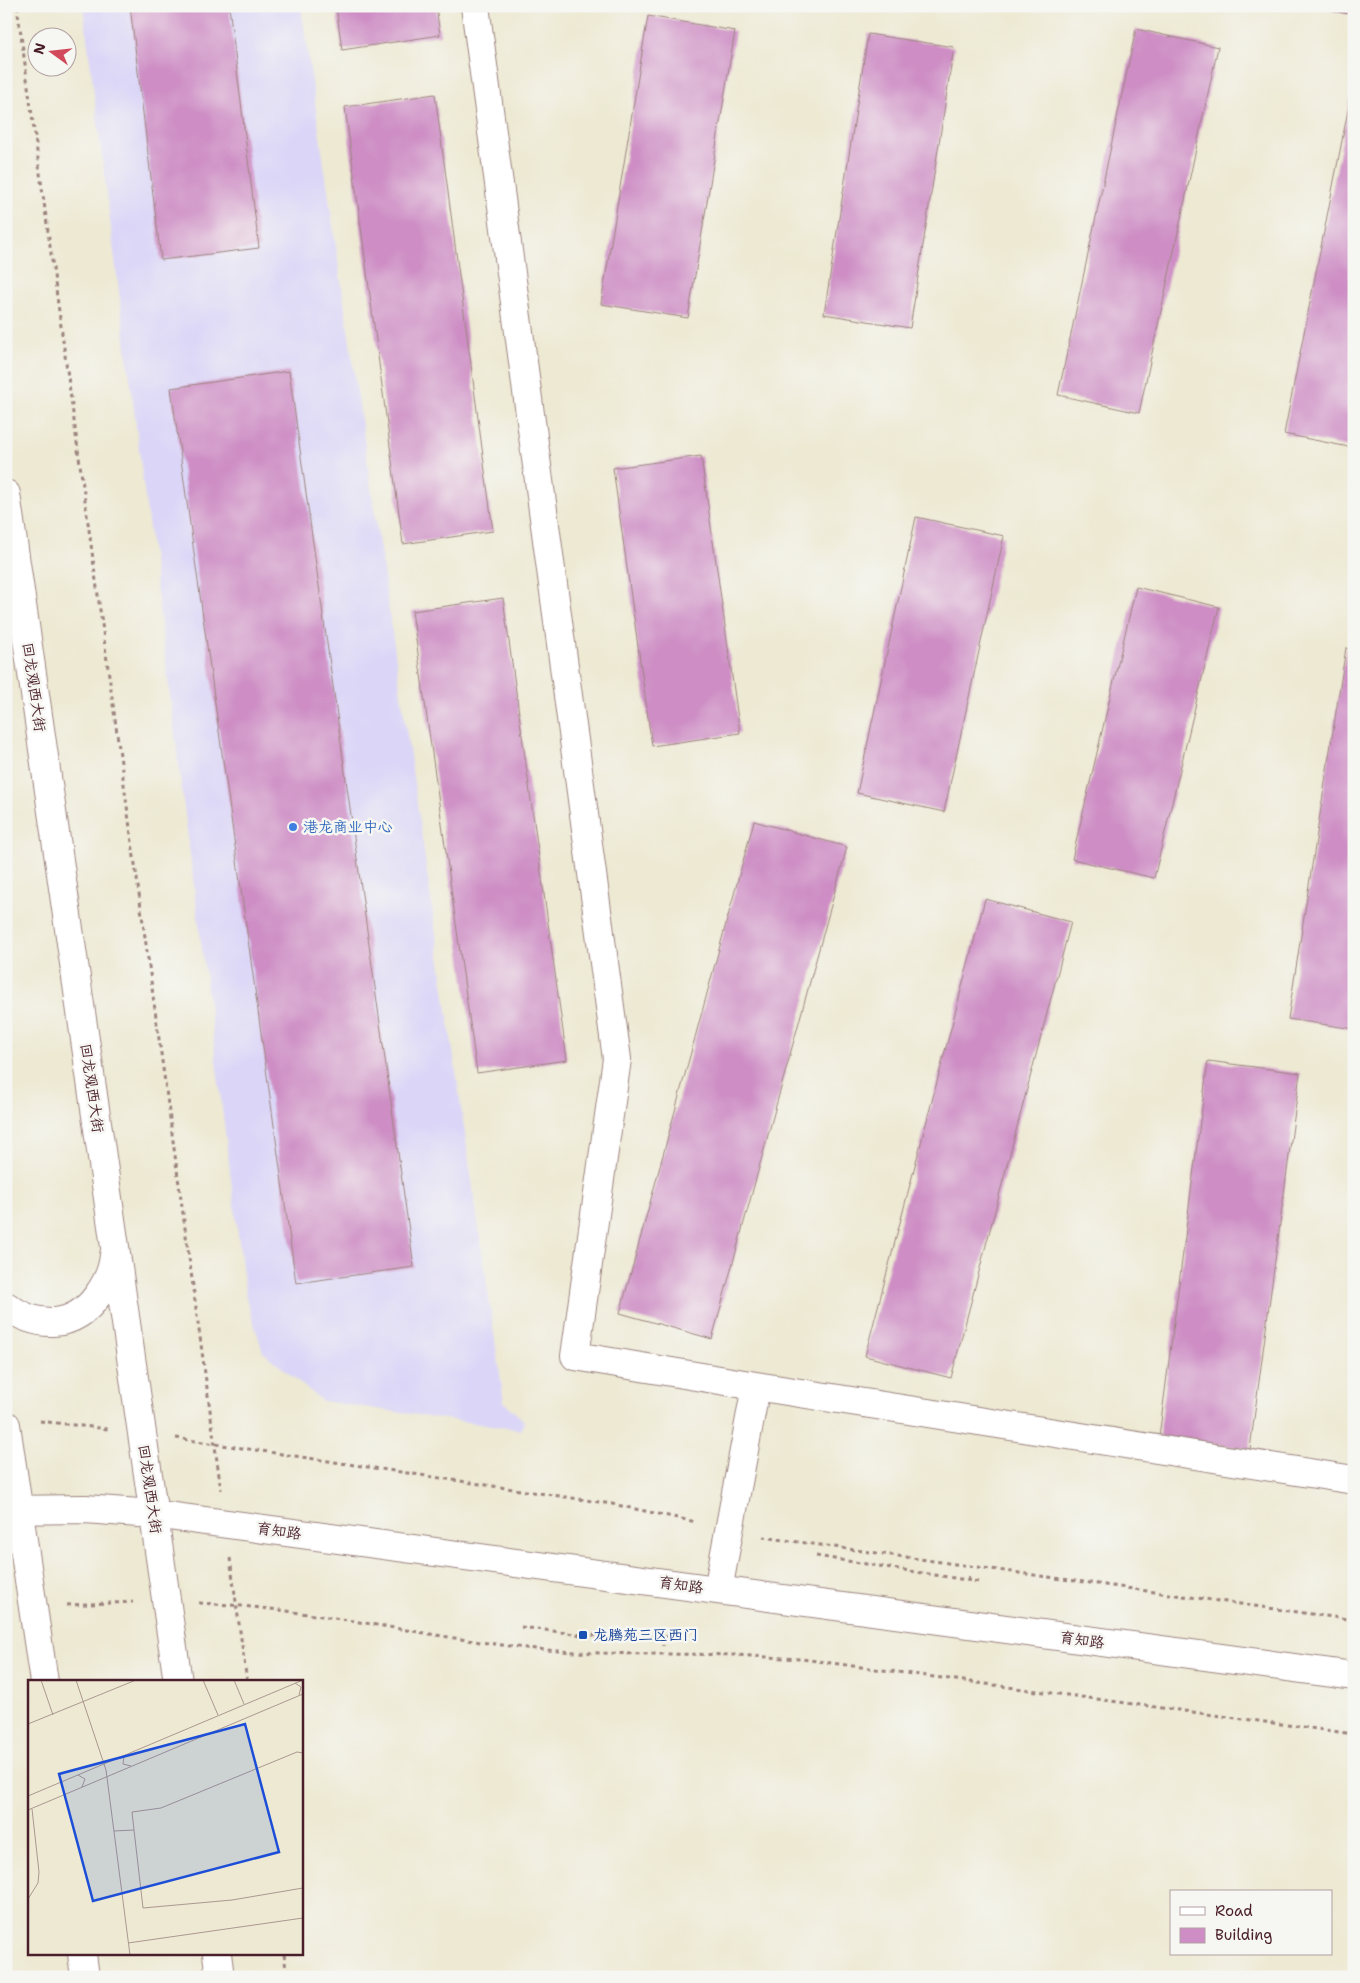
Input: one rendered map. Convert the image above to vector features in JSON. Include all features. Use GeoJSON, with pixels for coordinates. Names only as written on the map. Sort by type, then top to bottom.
{"type":"FeatureCollection","features":[{"type":"Feature","properties":{"kind":"street"},"geometry":{"type":"LineString","coordinates":[[475,6],[617,1059],[575,1356],[1354,1480]]}},
{"type":"Feature","properties":{"kind":"street","name":"回龙观西大街"},"geometry":{"type":"LineString","coordinates":[[6,494],[178,1680]]}},
{"type":"Feature","properties":{"kind":"street"},"geometry":{"type":"LineString","coordinates":[[6,1306],[27,1318],[55,1323],[68,1320],[82,1313],[97,1296],[109,1275],[114,1259],[114,1241]]}},
{"type":"Feature","properties":{"kind":"street"},"geometry":{"type":"LineString","coordinates":[[718,1590],[756,1386]]}},
{"type":"Feature","properties":{"kind":"street"},"geometry":{"type":"LineString","coordinates":[[6,1425],[12,1509],[34,1607],[44,1680]]}},
{"type":"Feature","properties":{"kind":"street","name":"育知路"},"geometry":{"type":"LineString","coordinates":[[12,1509],[86,1509],[153,1514],[1354,1676]]}},
{"type":"Feature","properties":{"kind":"street"},"geometry":{"type":"LineString","coordinates":[[82,1956],[85,1977]]}},
{"type":"Feature","properties":{"kind":"street"},"geometry":{"type":"LineString","coordinates":[[217,1956],[220,1977]]}},
{"type":"Feature","properties":{"kind":"path"},"geometry":{"type":"LineString","coordinates":[[17,6],[247,1680]]}},
{"type":"Feature","properties":{"kind":"path"},"geometry":{"type":"LineString","coordinates":[[34,1420],[142,1433],[612,1504],[665,1514],[729,1531],[786,1542],[1354,1620]]}},
{"type":"Feature","properties":{"kind":"path"},"geometry":{"type":"LineString","coordinates":[[816,1556],[979,1582]]}},
{"type":"Feature","properties":{"kind":"path"},"geometry":{"type":"LineString","coordinates":[[968,1580],[969,1574]]}},
{"type":"Feature","properties":{"kind":"path"},"geometry":{"type":"LineString","coordinates":[[34,1607],[166,1601],[236,1604],[318,1614],[518,1647],[580,1654],[734,1655],[802,1660],[1354,1734]]}},
{"type":"Feature","properties":{"kind":"path"},"geometry":{"type":"LineString","coordinates":[[520,1626],[584,1635],[682,1637]]}},
{"type":"Feature","properties":{"kind":"path"},"geometry":{"type":"LineString","coordinates":[[663,1637],[663,1646]]}},
{"type":"Feature","properties":{"kind":"path"},"geometry":{"type":"LineString","coordinates":[[284,1956],[287,1977]]}},
{"type":"Feature","properties":{"kind":"shaded area","name":"港龙商业中心"},"geometry":{"type":"Polygon","coordinates":[[[83,6],[301,6],[504,1402],[524,1421],[521,1430],[322,1401],[263,1352],[246,1298],[83,6]]]}},
{"type":"Feature","properties":{"kind":"building"},"geometry":{"type":"Polygon","coordinates":[[[130,6],[229,6],[259,248],[161,260],[130,6]]]}},
{"type":"Feature","properties":{"kind":"building"},"geometry":{"type":"Polygon","coordinates":[[[336,6],[436,6],[440,35],[342,50],[336,6]]]}},
{"type":"Feature","properties":{"kind":"building"},"geometry":{"type":"Polygon","coordinates":[[[1333,6],[1354,6],[1354,15],[1333,11],[1333,6]]]}},
{"type":"Feature","properties":{"kind":"building"},"geometry":{"type":"Polygon","coordinates":[[[648,16],[735,31],[688,318],[601,304],[648,16]]]}},
{"type":"Feature","properties":{"kind":"building"},"geometry":{"type":"Polygon","coordinates":[[[1136,29],[1218,47],[1139,413],[1058,395],[1136,29]]]}},
{"type":"Feature","properties":{"kind":"building"},"geometry":{"type":"Polygon","coordinates":[[[868,34],[954,47],[910,328],[824,314],[868,34]]]}},
{"type":"Feature","properties":{"kind":"building"},"geometry":{"type":"Polygon","coordinates":[[[1354,85],[1354,448],[1284,434],[1354,85]]]}},
{"type":"Feature","properties":{"kind":"building"},"geometry":{"type":"Polygon","coordinates":[[[435,94],[493,531],[403,544],[345,107],[435,94]]]}},
{"type":"Feature","properties":{"kind":"building","name":"港龙商业中心"},"geometry":{"type":"Polygon","coordinates":[[[289,371],[414,1267],[296,1283],[171,388],[289,371]]]}},
{"type":"Feature","properties":{"kind":"building"},"geometry":{"type":"Polygon","coordinates":[[[701,456],[740,733],[652,746],[613,468],[701,456]]]}},
{"type":"Feature","properties":{"kind":"building"},"geometry":{"type":"Polygon","coordinates":[[[916,517],[1004,536],[944,812],[857,793],[916,517]]]}},
{"type":"Feature","properties":{"kind":"building"},"geometry":{"type":"Polygon","coordinates":[[[1136,587],[1219,607],[1154,878],[1072,859],[1136,587]]]}},
{"type":"Feature","properties":{"kind":"building"},"geometry":{"type":"Polygon","coordinates":[[[503,598],[567,1060],[477,1073],[412,611],[503,598]]]}},
{"type":"Feature","properties":{"kind":"building"},"geometry":{"type":"Polygon","coordinates":[[[1346,648],[1354,650],[1354,1029],[1288,1019],[1346,648]]]}},
{"type":"Feature","properties":{"kind":"building"},"geometry":{"type":"Polygon","coordinates":[[[754,821],[847,847],[712,1339],[620,1313],[754,821]]]}},
{"type":"Feature","properties":{"kind":"building"},"geometry":{"type":"Polygon","coordinates":[[[985,899],[1071,922],[951,1378],[865,1356],[985,899]]]}},
{"type":"Feature","properties":{"kind":"building"},"geometry":{"type":"Polygon","coordinates":[[[1208,1061],[1300,1073],[1250,1449],[1159,1437],[1208,1061]]]}},
{"type":"Feature","properties":{"kind":"place","name":"港龙商业中心"},"geometry":{"type":"Point","coordinates":[293,827]}},
{"type":"Feature","properties":{"kind":"place","name":"龙腾苑三区西门"},"geometry":{"type":"Point","coordinates":[583,1635]}}]}
